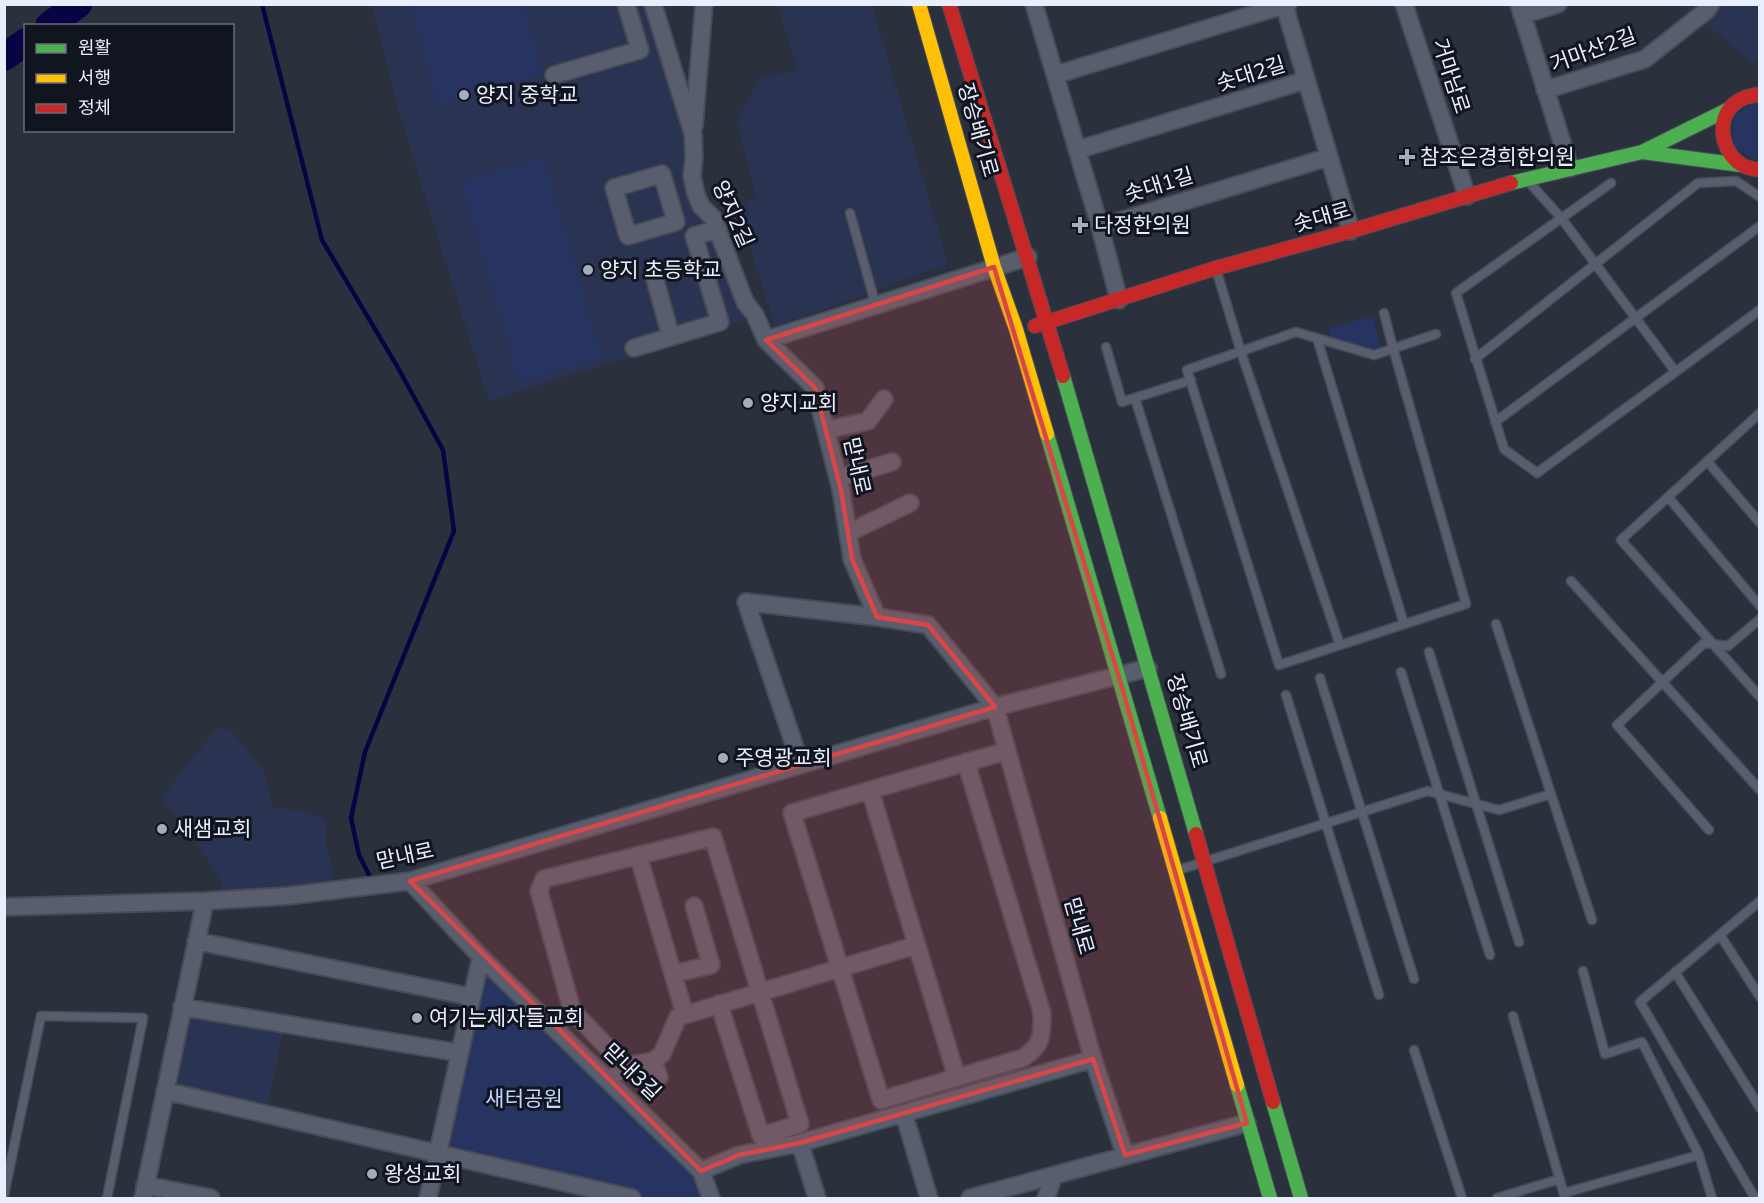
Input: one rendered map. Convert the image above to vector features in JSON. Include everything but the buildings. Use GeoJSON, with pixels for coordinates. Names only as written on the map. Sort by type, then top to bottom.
{"type":"FeatureCollection","features":[{"type":"Feature","properties":{"kind":"street"},"geometry":{"type":"LineString","coordinates":[[555,75],[640,50],[626,4]]}},
{"type":"Feature","properties":{"kind":"street","name":"양지2길"},"geometry":{"type":"LineString","coordinates":[[653,4],[693,134]]}},
{"type":"Feature","properties":{"kind":"street","name":"양지2길"},"geometry":{"type":"LineString","coordinates":[[704,4],[693,134],[692,176],[701,206],[713,218],[745,302],[755,315],[766,340]]}},
{"type":"Feature","properties":{"kind":"street","name":"장승배기로"},"geometry":{"type":"LineString","coordinates":[[919,4],[994,267],[1016,329],[1270,1198]]}},
{"type":"Feature","properties":{"kind":"street","name":"장승배기로"},"geometry":{"type":"LineString","coordinates":[[950,4],[1048,323],[1301,1198]]}},
{"type":"Feature","properties":{"kind":"street"},"geometry":{"type":"LineString","coordinates":[[1035,4],[1119,300]]}},
{"type":"Feature","properties":{"kind":"street","name":"거마남로"},"geometry":{"type":"LineString","coordinates":[[1404,4],[1467,196]]}},
{"type":"Feature","properties":{"kind":"street"},"geometry":{"type":"LineString","coordinates":[[1558,4],[1520,10],[1570,168]]}},
{"type":"Feature","properties":{"kind":"street","name":"거마산2길"},"geometry":{"type":"LineString","coordinates":[[1545,90],[1645,58],[1707,10],[1711,4]]}},
{"type":"Feature","properties":{"kind":"street","name":"솟대2길"},"geometry":{"type":"LineString","coordinates":[[1055,75],[1285,5],[1351,231]]}},
{"type":"Feature","properties":{"kind":"street","name":"솟대2길"},"geometry":{"type":"LineString","coordinates":[[1077,150],[1306,80]]}},
{"type":"Feature","properties":{"kind":"street"},"geometry":{"type":"LineString","coordinates":[[1744,97],[1760,82]]}},
{"type":"Feature","properties":{"kind":"street"},"geometry":{"type":"LineString","coordinates":[[1741,165],[1728,153],[1722,136],[1722,123],[1734,103],[1751,94],[1760,94]]}},
{"type":"Feature","properties":{"kind":"street"},"geometry":{"type":"LineString","coordinates":[[1642,152],[1729,110]]}},
{"type":"Feature","properties":{"kind":"street"},"geometry":{"type":"LineString","coordinates":[[1642,152],[1741,165],[1760,170]]}},
{"type":"Feature","properties":{"kind":"street","name":"솟대로"},"geometry":{"type":"LineString","coordinates":[[1016,329],[1048,323],[1216,268],[1351,231],[1526,178],[1642,152]]}},
{"type":"Feature","properties":{"kind":"street","name":"솟대1길"},"geometry":{"type":"LineString","coordinates":[[1100,227],[1329,157]]}},
{"type":"Feature","properties":{"kind":"street"},"geometry":{"type":"LineString","coordinates":[[670,201],[696,194]]}},
{"type":"Feature","properties":{"kind":"street"},"geometry":{"type":"LineString","coordinates":[[634,348],[720,322],[694,236],[718,229]]}},
{"type":"Feature","properties":{"kind":"street"},"geometry":{"type":"LineString","coordinates":[[766,340],[1028,256]]}},
{"type":"Feature","properties":{"kind":"street"},"geometry":{"type":"LineString","coordinates":[[654,276],[671,337]]}},
{"type":"Feature","properties":{"kind":"street","name":"맏내로"},"geometry":{"type":"LineString","coordinates":[[766,340],[815,388],[838,478],[852,559],[877,617]]}},
{"type":"Feature","properties":{"kind":"street"},"geometry":{"type":"LineString","coordinates":[[826,430],[868,421],[884,399]]}},
{"type":"Feature","properties":{"kind":"street"},"geometry":{"type":"LineString","coordinates":[[838,478],[892,462]]}},
{"type":"Feature","properties":{"kind":"street"},"geometry":{"type":"LineString","coordinates":[[848,533],[909,503]]}},
{"type":"Feature","properties":{"kind":"street","name":"맏내로"},"geometry":{"type":"LineString","coordinates":[[801,765],[746,602],[928,625],[995,707],[1093,1059],[1125,1155]]}},
{"type":"Feature","properties":{"kind":"street","name":"맏내로"},"geometry":{"type":"LineString","coordinates":[[4,907],[205,901],[287,896],[410,882],[995,707],[1148,669]]}},
{"type":"Feature","properties":{"kind":"street"},"geometry":{"type":"LineString","coordinates":[[966,762],[1042,1013],[1042,1033],[1036,1049],[1023,1058],[881,1100],[792,813],[870,790],[1007,750]]}},
{"type":"Feature","properties":{"kind":"street"},"geometry":{"type":"LineString","coordinates":[[870,790],[957,1078]]}},
{"type":"Feature","properties":{"kind":"street"},"geometry":{"type":"LineString","coordinates":[[719,1004],[761,1136],[800,1124],[761,992],[713,837],[544,879],[539,891],[572,1010],[625,1066],[656,1069],[678,1017],[719,1004],[761,992],[917,945]]}},
{"type":"Feature","properties":{"kind":"street"},"geometry":{"type":"LineString","coordinates":[[638,855],[685,1015]]}},
{"type":"Feature","properties":{"kind":"street","name":"맏내3길"},"geometry":{"type":"LineString","coordinates":[[410,882],[481,957],[701,1171],[711,1198]]}},
{"type":"Feature","properties":{"kind":"street"},"geometry":{"type":"LineString","coordinates":[[205,901],[144,1192],[211,1198]]}},
{"type":"Feature","properties":{"kind":"street"},"geometry":{"type":"LineString","coordinates":[[673,974],[711,965],[694,906]]}},
{"type":"Feature","properties":{"kind":"street"},"geometry":{"type":"LineString","coordinates":[[196,941],[472,997]]}},
{"type":"Feature","properties":{"kind":"street"},"geometry":{"type":"LineString","coordinates":[[428,1198],[481,957]]}},
{"type":"Feature","properties":{"kind":"street"},"geometry":{"type":"LineString","coordinates":[[182,1007],[460,1053]]}},
{"type":"Feature","properties":{"kind":"street"},"geometry":{"type":"LineString","coordinates":[[701,1171],[739,1155],[800,1143],[1093,1059]]}},
{"type":"Feature","properties":{"kind":"street"},"geometry":{"type":"LineString","coordinates":[[609,1081],[625,1066]]}},
{"type":"Feature","properties":{"kind":"street"},"geometry":{"type":"LineString","coordinates":[[165,1091],[632,1198]]}},
{"type":"Feature","properties":{"kind":"street"},"geometry":{"type":"LineString","coordinates":[[904,1114],[929,1198]]}},
{"type":"Feature","properties":{"kind":"street"},"geometry":{"type":"LineString","coordinates":[[970,1198],[1247,1123]]}},
{"type":"Feature","properties":{"kind":"street"},"geometry":{"type":"LineString","coordinates":[[800,1143],[818,1198]]}},
{"type":"Feature","properties":{"kind":"street"},"geometry":{"type":"LineString","coordinates":[[1046,1198],[1054,1175]]}},
{"type":"Feature","properties":{"kind":"lane"},"geometry":{"type":"LineString","coordinates":[[1526,178],[1562,219],[1675,370]]}},
{"type":"Feature","properties":{"kind":"lane"},"geometry":{"type":"LineString","coordinates":[[1475,359],[1698,183],[1736,181],[1760,197]]}},
{"type":"Feature","properties":{"kind":"lane"},"geometry":{"type":"LineString","coordinates":[[1611,183],[1456,293],[1504,449],[1537,473],[1760,310]]}},
{"type":"Feature","properties":{"kind":"lane"},"geometry":{"type":"LineString","coordinates":[[850,213],[876,306]]}},
{"type":"Feature","properties":{"kind":"lane"},"geometry":{"type":"LineString","coordinates":[[1495,422],[1760,226]]}},
{"type":"Feature","properties":{"kind":"lane"},"geometry":{"type":"LineString","coordinates":[[1216,268],[1241,352],[1340,645]]}},
{"type":"Feature","properties":{"kind":"lane"},"geometry":{"type":"LineString","coordinates":[[1384,314],[1393,348],[1466,604],[1279,665],[1187,370],[1296,332],[1374,355],[1393,348],[1436,334]]}},
{"type":"Feature","properties":{"kind":"lane"},"geometry":{"type":"LineString","coordinates":[[1317,338],[1404,624]]}},
{"type":"Feature","properties":{"kind":"lane"},"geometry":{"type":"LineString","coordinates":[[1106,347],[1122,402],[1191,380]]}},
{"type":"Feature","properties":{"kind":"lane"},"geometry":{"type":"LineString","coordinates":[[1135,398],[1221,674]]}},
{"type":"Feature","properties":{"kind":"lane"},"geometry":{"type":"LineString","coordinates":[[1758,417],[1621,540],[1760,697]]}},
{"type":"Feature","properties":{"kind":"lane"},"geometry":{"type":"LineString","coordinates":[[1707,461],[1760,523]]}},
{"type":"Feature","properties":{"kind":"lane"},"geometry":{"type":"LineString","coordinates":[[1668,497],[1760,606]]}},
{"type":"Feature","properties":{"kind":"lane"},"geometry":{"type":"LineString","coordinates":[[1570,581],[1760,790]]}},
{"type":"Feature","properties":{"kind":"lane"},"geometry":{"type":"LineString","coordinates":[[1709,830],[1617,725],[1704,643],[1728,646],[1760,619]]}},
{"type":"Feature","properties":{"kind":"lane"},"geometry":{"type":"LineString","coordinates":[[1496,624],[1592,920]]}},
{"type":"Feature","properties":{"kind":"lane"},"geometry":{"type":"LineString","coordinates":[[1429,652],[1519,942]]}},
{"type":"Feature","properties":{"kind":"lane"},"geometry":{"type":"LineString","coordinates":[[1401,672],[1490,954]]}},
{"type":"Feature","properties":{"kind":"lane"},"geometry":{"type":"LineString","coordinates":[[1320,678],[1414,979]]}},
{"type":"Feature","properties":{"kind":"lane"},"geometry":{"type":"LineString","coordinates":[[1286,695],[1380,995]]}},
{"type":"Feature","properties":{"kind":"lane"},"geometry":{"type":"LineString","coordinates":[[1175,872],[1428,791],[1499,810],[1551,794]]}},
{"type":"Feature","properties":{"kind":"lane"},"geometry":{"type":"LineString","coordinates":[[1755,1198],[1640,1002],[1760,901]]}},
{"type":"Feature","properties":{"kind":"lane"},"geometry":{"type":"LineString","coordinates":[[1720,934],[1760,997]]}},
{"type":"Feature","properties":{"kind":"lane"},"geometry":{"type":"LineString","coordinates":[[1583,971],[1605,1054],[1642,1042],[1699,1155],[1712,1198]]}},
{"type":"Feature","properties":{"kind":"lane"},"geometry":{"type":"LineString","coordinates":[[1675,972],[1760,1108]]}},
{"type":"Feature","properties":{"kind":"lane"},"geometry":{"type":"LineString","coordinates":[[4,1195],[41,1016],[143,1018],[108,1198]]}},
{"type":"Feature","properties":{"kind":"lane"},"geometry":{"type":"LineString","coordinates":[[1513,1016],[1565,1196],[1699,1155]]}},
{"type":"Feature","properties":{"kind":"lane"},"geometry":{"type":"LineString","coordinates":[[1414,1050],[1462,1198]]}},
{"type":"Feature","properties":{"kind":"lane"},"geometry":{"type":"LineString","coordinates":[[1497,1198],[1560,1179]]}},
{"type":"Feature","properties":{"kind":"highlighted area"},"geometry":{"type":"Polygon","coordinates":[[[994,267],[1119,677],[1247,1123],[1125,1155],[1093,1059],[800,1143],[739,1155],[701,1171],[410,881],[995,707],[928,625],[877,617],[852,559],[841,490],[815,388],[766,340],[994,267]]]}},
{"type":"Feature","properties":{"kind":"shaded area","name":"양지 초등학교"},"geometry":{"type":"Polygon","coordinates":[[[371,5],[644,5],[687,137],[687,197],[695,211],[709,221],[746,320],[489,401],[405,132],[371,5]]]}},
{"type":"Feature","properties":{"kind":"shaded area"},"geometry":{"type":"Polygon","coordinates":[[[777,5],[872,5],[948,264],[775,327],[736,204],[756,198],[736,121],[760,78],[798,69],[777,5]]]}},
{"type":"Feature","properties":{"kind":"shaded area"},"geometry":{"type":"Polygon","coordinates":[[[1684,5],[1759,5],[1759,58],[1753,64],[1684,5]]]}},
{"type":"Feature","properties":{"kind":"shaded area"},"geometry":{"type":"Polygon","coordinates":[[[217,728],[232,731],[264,772],[272,807],[303,811],[327,820],[325,838],[336,890],[220,900],[222,883],[183,821],[161,798],[217,728]]]}},
{"type":"Feature","properties":{"kind":"shaded area"},"geometry":{"type":"Polygon","coordinates":[[[182,1007],[285,1024],[266,1114],[165,1091],[182,1007]]]}},
{"type":"Feature","properties":{"kind":"green space"},"geometry":{"type":"Polygon","coordinates":[[[410,5],[524,5],[543,74],[438,104],[410,5]]]}},
{"type":"Feature","properties":{"kind":"green space"},"geometry":{"type":"Polygon","coordinates":[[[1759,101],[1759,162],[1735,148],[1733,123],[1737,114],[1759,101]]]}},
{"type":"Feature","properties":{"kind":"green space"},"geometry":{"type":"Polygon","coordinates":[[[544,157],[602,358],[519,382],[461,181],[544,157]]]}},
{"type":"Feature","properties":{"kind":"green space"},"geometry":{"type":"Polygon","coordinates":[[[1373,316],[1382,352],[1374,355],[1332,342],[1328,328],[1373,316]]]}},
{"type":"Feature","properties":{"kind":"green space","name":"새터공원"},"geometry":{"type":"Polygon","coordinates":[[[481,957],[701,1171],[711,1198],[632,1198],[438,1154],[481,957]]]}},
{"type":"Feature","properties":{"kind":"waterway"},"geometry":{"type":"LineString","coordinates":[[52,24],[78,4]]}},
{"type":"Feature","properties":{"kind":"waterway"},"geometry":{"type":"LineString","coordinates":[[262,4],[322,240],[397,366],[443,450],[454,531],[365,752],[351,818],[359,855],[372,881]]}},
{"type":"Feature","properties":{"kind":"waterway"},"geometry":{"type":"LineString","coordinates":[[4,57],[24,43]]}},
{"type":"Feature","properties":{"kind":"traffic: fast"},"geometry":{"type":"LineString","coordinates":[[1511,183],[1642,152],[1729,109]]}},
{"type":"Feature","properties":{"kind":"traffic: fast"},"geometry":{"type":"LineString","coordinates":[[1642,152],[1741,165]]}},
{"type":"Feature","properties":{"kind":"traffic: fast"},"geometry":{"type":"LineString","coordinates":[[1063,376],[1196,834]]}},
{"type":"Feature","properties":{"kind":"traffic: fast"},"geometry":{"type":"LineString","coordinates":[[1047,434],[1160,818]]}},
{"type":"Feature","properties":{"kind":"traffic: fast"},"geometry":{"type":"LineString","coordinates":[[1237,1085],[1270,1198]]}},
{"type":"Feature","properties":{"kind":"traffic: fast"},"geometry":{"type":"LineString","coordinates":[[1273,1102],[1301,1198]]}},
{"type":"Feature","properties":{"kind":"traffic: slow"},"geometry":{"type":"LineString","coordinates":[[919,4],[994,267],[1016,329],[1047,434]]}},
{"type":"Feature","properties":{"kind":"traffic: slow"},"geometry":{"type":"LineString","coordinates":[[1160,818],[1237,1085]]}},
{"type":"Feature","properties":{"kind":"traffic: jam"},"geometry":{"type":"LineString","coordinates":[[949,4],[1063,376]]}},
{"type":"Feature","properties":{"kind":"traffic: jam"},"geometry":{"type":"LineString","coordinates":[[1760,94],[1743,98],[1734,104],[1724,119],[1723,127],[1726,145],[1735,160],[1744,166],[1760,170]]}},
{"type":"Feature","properties":{"kind":"traffic: jam"},"geometry":{"type":"LineString","coordinates":[[1035,326],[1216,268],[1351,231],[1511,183]]}},
{"type":"Feature","properties":{"kind":"traffic: jam"},"geometry":{"type":"LineString","coordinates":[[1196,834],[1273,1102]]}},
{"type":"Feature","properties":{"kind":"place","name":"양지 중학교"},"geometry":{"type":"Point","coordinates":[464,95]}},
{"type":"Feature","properties":{"kind":"place","name":"참조은경희한의원"},"geometry":{"type":"Point","coordinates":[1407,157]}},
{"type":"Feature","properties":{"kind":"place","name":"다정한의원"},"geometry":{"type":"Point","coordinates":[1080,225]}},
{"type":"Feature","properties":{"kind":"place","name":"양지 초등학교"},"geometry":{"type":"Point","coordinates":[588,270]}},
{"type":"Feature","properties":{"kind":"place","name":"양지교회"},"geometry":{"type":"Point","coordinates":[748,403]}},
{"type":"Feature","properties":{"kind":"place","name":"주영광교회"},"geometry":{"type":"Point","coordinates":[723,758]}},
{"type":"Feature","properties":{"kind":"place","name":"새샘교회"},"geometry":{"type":"Point","coordinates":[162,829]}},
{"type":"Feature","properties":{"kind":"place","name":"여기는제자들교회"},"geometry":{"type":"Point","coordinates":[417,1018]}},
{"type":"Feature","properties":{"kind":"place","name":"왕성교회"},"geometry":{"type":"Point","coordinates":[372,1174]}}]}
